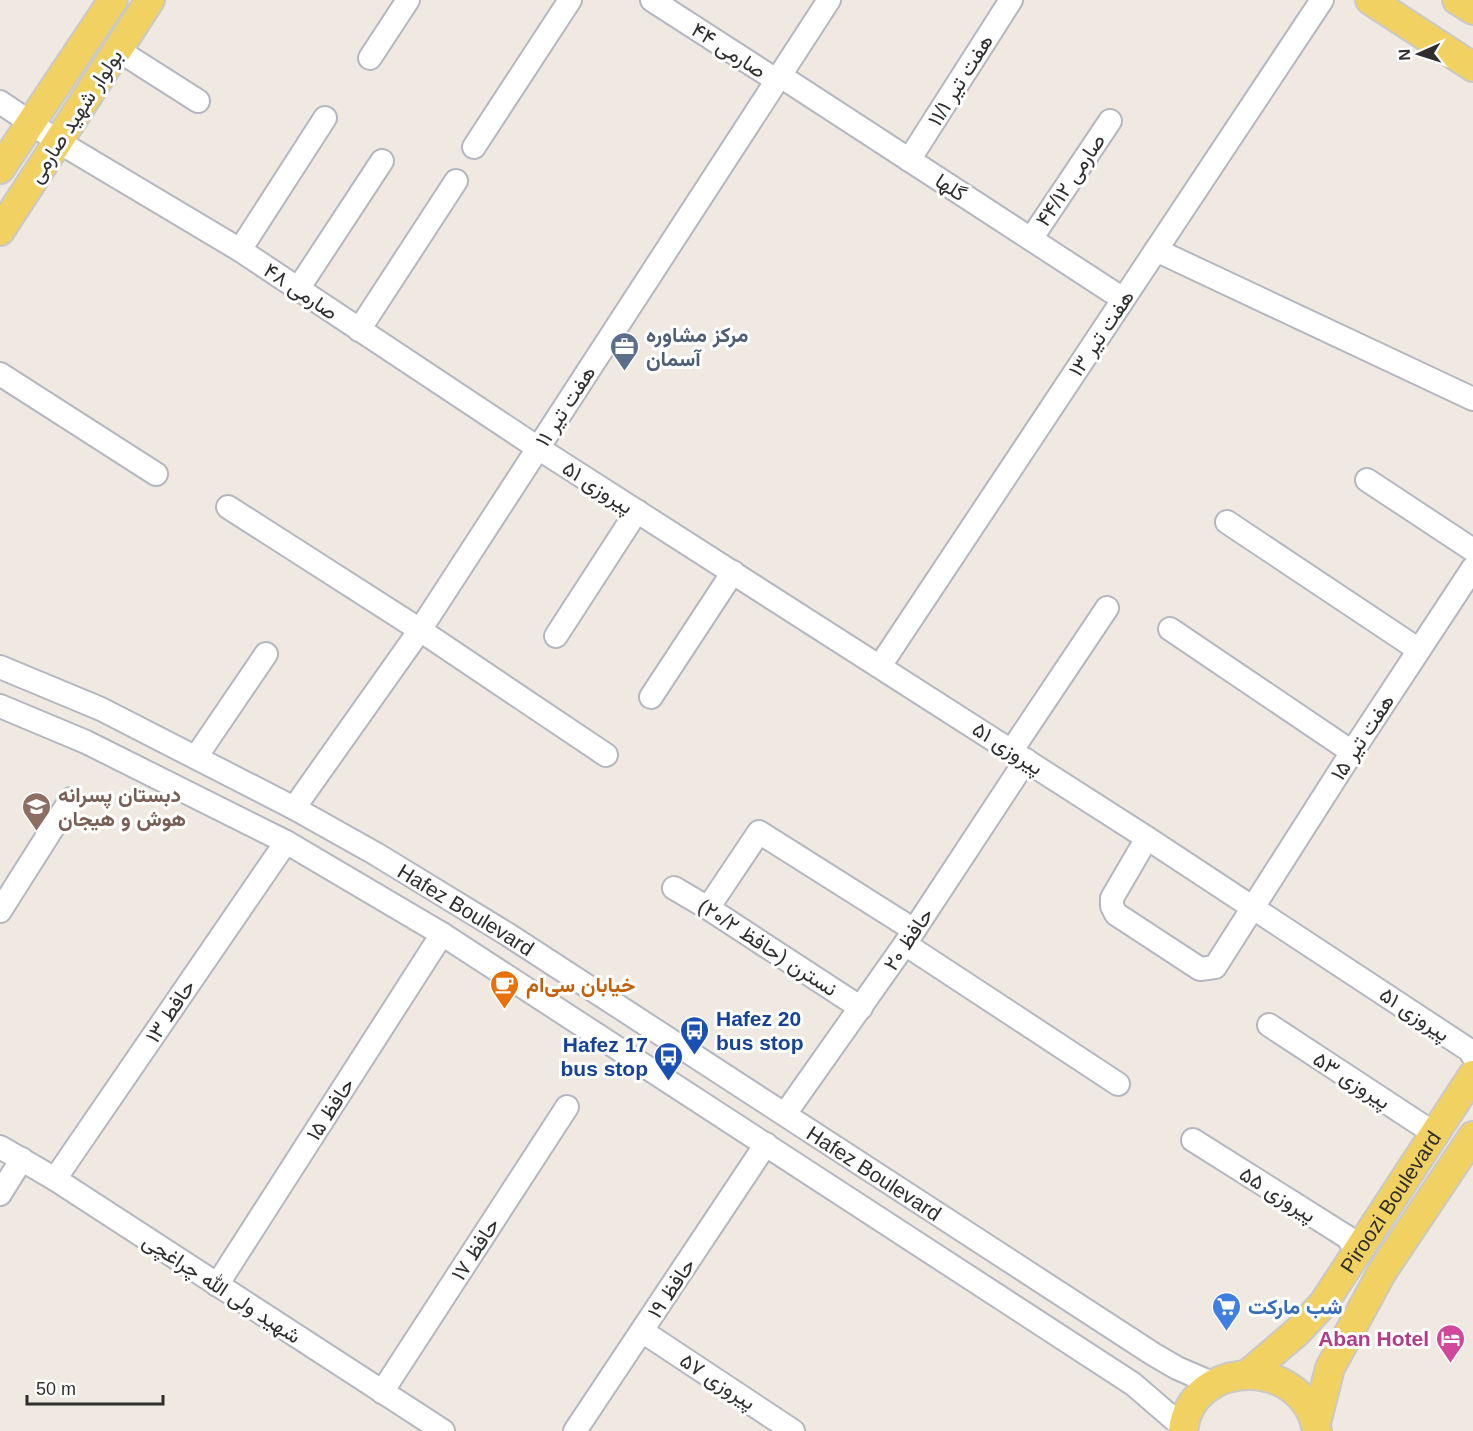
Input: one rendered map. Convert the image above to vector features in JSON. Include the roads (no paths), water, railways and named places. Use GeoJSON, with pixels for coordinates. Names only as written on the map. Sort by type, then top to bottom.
{"type":"FeatureCollection","features":[{"type":"Feature","properties":{"kind":"main road","name":"بولوار شهید صارمی"},"geometry":{"type":"LineString","coordinates":[[0,169],[113,0]]}},
{"type":"Feature","properties":{"kind":"main road","name":"بولوار شهید صارمی"},"geometry":{"type":"LineString","coordinates":[[0,231],[150,0]]}},
{"type":"Feature","properties":{"kind":"main road"},"geometry":{"type":"LineString","coordinates":[[1370,0],[1473,67]]}},
{"type":"Feature","properties":{"kind":"main road"},"geometry":{"type":"LineString","coordinates":[[1457,0],[1473,10]]}},
{"type":"Feature","properties":{"kind":"main road","name":"Piroozi Boulevard"},"geometry":{"type":"LineString","coordinates":[[1248,1374],[1297,1332],[1323,1304],[1473,1075]]}},
{"type":"Feature","properties":{"kind":"main road","name":"Piroozi Boulevard"},"geometry":{"type":"LineString","coordinates":[[1316,1427],[1330,1368],[1382,1272],[1473,1136]]}},
{"type":"Feature","properties":{"kind":"main road"},"geometry":{"type":"LineString","coordinates":[[1183,1429],[1189,1410],[1200,1395],[1214,1384],[1248,1374],[1266,1376],[1282,1382],[1297,1392],[1308,1406],[1316,1427]]}},
{"type":"Feature","properties":{"kind":"street"},"geometry":{"type":"LineString","coordinates":[[370,58],[408,0]]}},
{"type":"Feature","properties":{"kind":"street"},"geometry":{"type":"LineString","coordinates":[[474,147],[570,0]]}},
{"type":"Feature","properties":{"kind":"street","name":"صارمی ۴۴"},"geometry":{"type":"LineString","coordinates":[[652,0],[778,78]]}},
{"type":"Feature","properties":{"kind":"street","name":"هفت تیر ۱۱"},"geometry":{"type":"LineString","coordinates":[[294,808],[420,630],[829,0]]}},
{"type":"Feature","properties":{"kind":"street","name":"هفت تیر ۱۱/۱"},"geometry":{"type":"LineString","coordinates":[[909,160],[1011,0]]}},
{"type":"Feature","properties":{"kind":"street","name":"هفت تیر ۱۳"},"geometry":{"type":"LineString","coordinates":[[880,666],[1322,0]]}},
{"type":"Feature","properties":{"kind":"street"},"geometry":{"type":"LineString","coordinates":[[118,50],[198,101]]}},
{"type":"Feature","properties":{"kind":"street","name":"گلها"},"geometry":{"type":"LineString","coordinates":[[778,78],[1123,299]]}},
{"type":"Feature","properties":{"kind":"street","name":"صارمی ۴۸"},"geometry":{"type":"LineString","coordinates":[[0,102],[59,142],[240,250],[538,448]]}},
{"type":"Feature","properties":{"kind":"street"},"geometry":{"type":"LineString","coordinates":[[240,250],[325,118]]}},
{"type":"Feature","properties":{"kind":"street","name":"صارمی ۴۴/۱۲"},"geometry":{"type":"LineString","coordinates":[[1030,239],[1110,121]]}},
{"type":"Feature","properties":{"kind":"street"},"geometry":{"type":"LineString","coordinates":[[298,289],[382,161]]}},
{"type":"Feature","properties":{"kind":"street"},"geometry":{"type":"LineString","coordinates":[[359,330],[456,181]]}},
{"type":"Feature","properties":{"kind":"street"},"geometry":{"type":"LineString","coordinates":[[1156,250],[1473,399]]}},
{"type":"Feature","properties":{"kind":"street"},"geometry":{"type":"LineString","coordinates":[[0,374],[156,474]]}},
{"type":"Feature","properties":{"kind":"street","name":"پیروزی ۵۱"},"geometry":{"type":"LineString","coordinates":[[538,448],[1147,838],[1469,1050],[1473,1056]]}},
{"type":"Feature","properties":{"kind":"street"},"geometry":{"type":"LineString","coordinates":[[1367,480],[1473,550]]}},
{"type":"Feature","properties":{"kind":"street"},"geometry":{"type":"LineString","coordinates":[[228,507],[420,630],[606,755]]}},
{"type":"Feature","properties":{"kind":"street"},"geometry":{"type":"LineString","coordinates":[[556,636],[637,511]]}},
{"type":"Feature","properties":{"kind":"street"},"geometry":{"type":"LineString","coordinates":[[1227,522],[1419,650]]}},
{"type":"Feature","properties":{"kind":"street","name":"هفت تیر ۱۵"},"geometry":{"type":"LineString","coordinates":[[1147,838],[1112,898],[1112,906],[1116,914],[1200,969],[1215,967],[1473,568]]}},
{"type":"Feature","properties":{"kind":"street"},"geometry":{"type":"LineString","coordinates":[[651,697],[733,572]]}},
{"type":"Feature","properties":{"kind":"street","name":"حافظ ۲۰"},"geometry":{"type":"LineString","coordinates":[[785,1114],[910,937],[1107,608]]}},
{"type":"Feature","properties":{"kind":"street"},"geometry":{"type":"LineString","coordinates":[[1170,628],[1352,752]]}},
{"type":"Feature","properties":{"kind":"street"},"geometry":{"type":"LineString","coordinates":[[196,757],[266,654]]}},
{"type":"Feature","properties":{"kind":"street","name":"Hafez Boulevard"},"geometry":{"type":"LineString","coordinates":[[0,668],[101,709],[294,808],[376,854],[457,902],[1153,1354],[1214,1384]]}},
{"type":"Feature","properties":{"kind":"street","name":"Hafez Boulevard"},"geometry":{"type":"LineString","coordinates":[[0,706],[86,742],[286,843],[442,934],[1133,1384],[1183,1429]]}},
{"type":"Feature","properties":{"kind":"street"},"geometry":{"type":"LineString","coordinates":[[0,911],[71,799]]}},
{"type":"Feature","properties":{"kind":"street"},"geometry":{"type":"LineString","coordinates":[[708,908],[759,832],[1118,1084]]}},
{"type":"Feature","properties":{"kind":"street","name":"حافط ۱۳"},"geometry":{"type":"LineString","coordinates":[[55,1179],[286,843]]}},
{"type":"Feature","properties":{"kind":"street","name":"نسترن (حافظ ۲۰/۲)"},"geometry":{"type":"LineString","coordinates":[[674,888],[861,1008]]}},
{"type":"Feature","properties":{"kind":"street","name":"حافظ ۱۵"},"geometry":{"type":"LineString","coordinates":[[217,1285],[442,934]]}},
{"type":"Feature","properties":{"kind":"street","name":"پیروزی ۵۳"},"geometry":{"type":"LineString","coordinates":[[1269,1025],[1434,1134]]}},
{"type":"Feature","properties":{"kind":"street","name":"حافظ ۱۷"},"geometry":{"type":"LineString","coordinates":[[382,1392],[567,1107]]}},
{"type":"Feature","properties":{"kind":"street","name":"پیروزی ۵۵"},"geometry":{"type":"LineString","coordinates":[[1193,1140],[1347,1238],[1358,1252]]}},
{"type":"Feature","properties":{"kind":"street","name":"حافظ ۱۹"},"geometry":{"type":"LineString","coordinates":[[575,1431],[766,1144]]}},
{"type":"Feature","properties":{"kind":"street","name":"شهید ولی الله چراغچی"},"geometry":{"type":"LineString","coordinates":[[0,1147],[55,1179],[443,1431]]}},
{"type":"Feature","properties":{"kind":"street"},"geometry":{"type":"LineString","coordinates":[[0,1194],[22,1159]]}},
{"type":"Feature","properties":{"kind":"street","name":"پیروزی ۵۷"},"geometry":{"type":"LineString","coordinates":[[642,1331],[793,1431]]}},
{"type":"Feature","properties":{"kind":"place","name":"مرکز مشاوره آسمان"},"geometry":{"type":"Point","coordinates":[625,372]}},
{"type":"Feature","properties":{"kind":"place","name":"دبستان پسرانه هوش و هیجان"},"geometry":{"type":"Point","coordinates":[37,832]}},
{"type":"Feature","properties":{"kind":"place","name":"خیابان سی‌ام"},"geometry":{"type":"Point","coordinates":[505,1010]}},
{"type":"Feature","properties":{"kind":"place","name":"Hafez 20 bus stop"},"geometry":{"type":"Point","coordinates":[695,1056]}},
{"type":"Feature","properties":{"kind":"place","name":"Hafez 17 bus stop"},"geometry":{"type":"Point","coordinates":[669,1082]}},
{"type":"Feature","properties":{"kind":"place","name":"شب مارکت"},"geometry":{"type":"Point","coordinates":[1227,1332]}},
{"type":"Feature","properties":{"kind":"place","name":"Aban Hotel"},"geometry":{"type":"Point","coordinates":[1450,1364]}}]}
